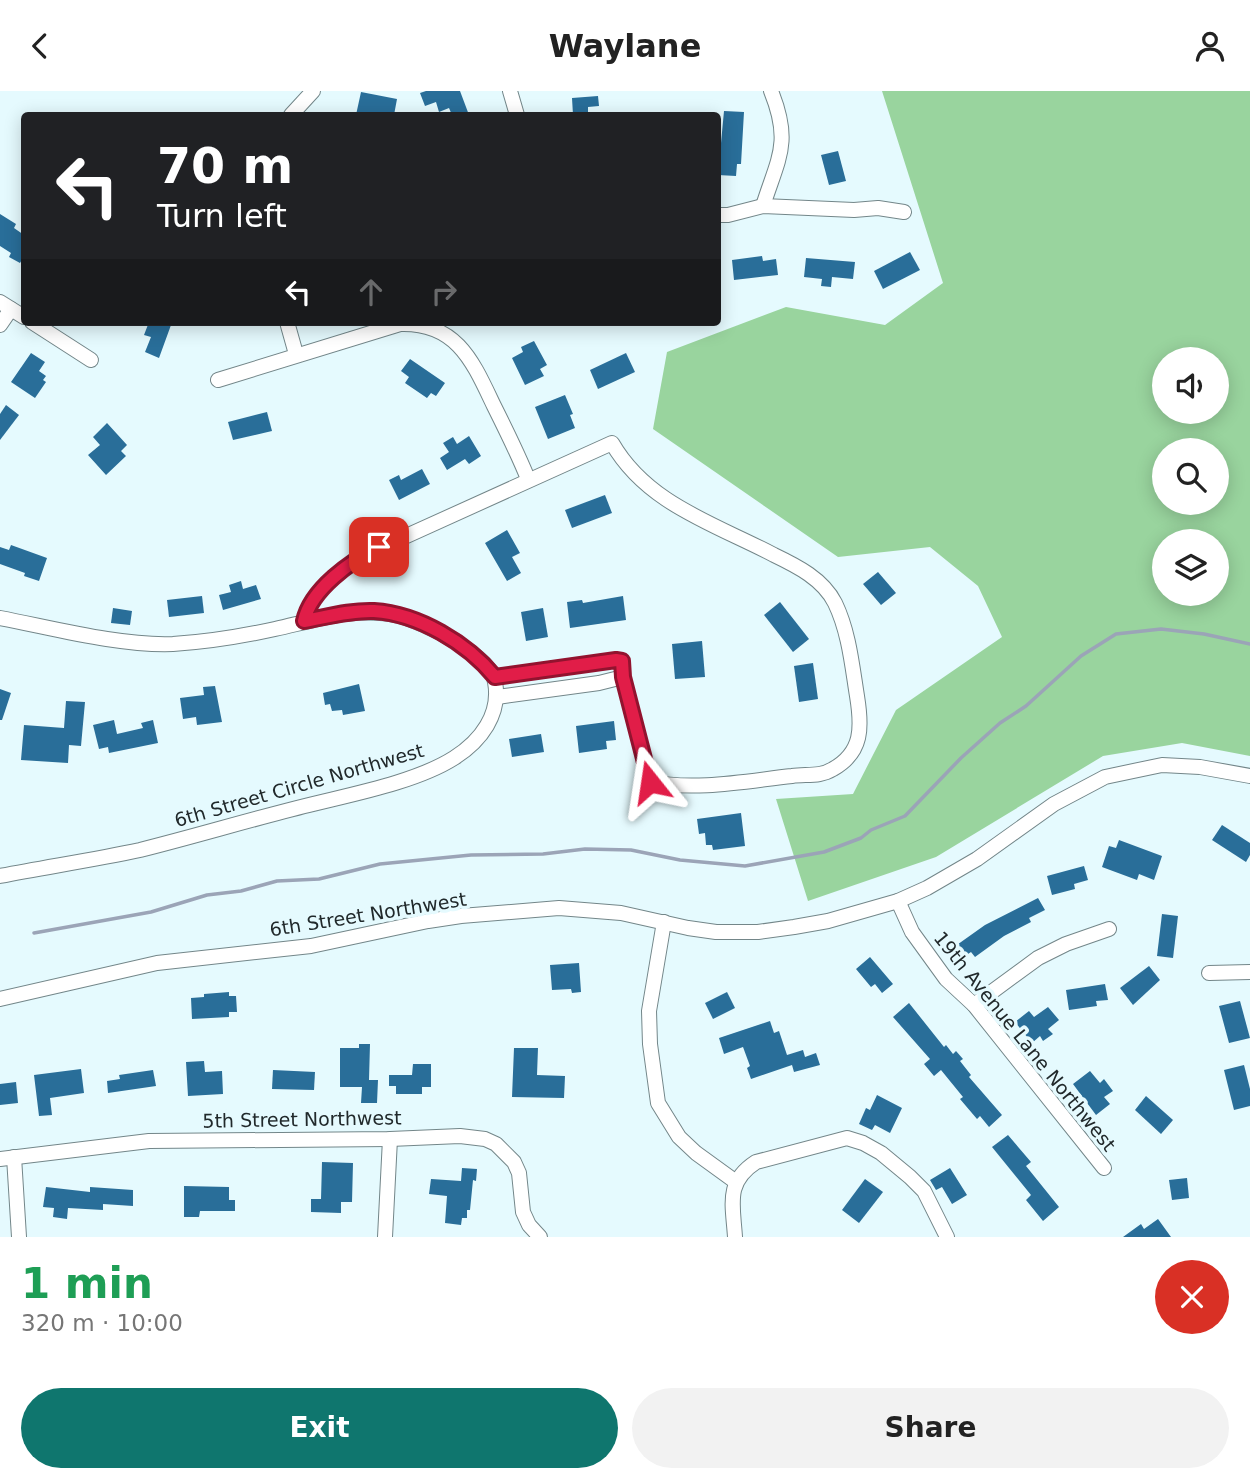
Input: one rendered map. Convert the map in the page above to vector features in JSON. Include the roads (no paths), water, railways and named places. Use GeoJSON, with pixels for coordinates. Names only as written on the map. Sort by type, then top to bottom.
{"type":"FeatureCollection","features":[{"type":"Feature","properties":{"kind":"street"},"geometry":{"type":"LineString","coordinates":[[294,112],[313,91]]}},
{"type":"Feature","properties":{"kind":"street"},"geometry":{"type":"LineString","coordinates":[[510,91],[516,112]]}},
{"type":"Feature","properties":{"kind":"street"},"geometry":{"type":"LineString","coordinates":[[763,206],[779,164],[782,146],[782,125],[771,91]]}},
{"type":"Feature","properties":{"kind":"street"},"geometry":{"type":"LineString","coordinates":[[721,215],[763,206],[853,210],[878,208],[904,212]]}},
{"type":"Feature","properties":{"kind":"street"},"geometry":{"type":"LineString","coordinates":[[0,325],[5,305],[21,315]]}},
{"type":"Feature","properties":{"kind":"street"},"geometry":{"type":"LineString","coordinates":[[38,326],[91,360]]}},
{"type":"Feature","properties":{"kind":"street"},"geometry":{"type":"LineString","coordinates":[[288,326],[296,354]]}},
{"type":"Feature","properties":{"kind":"street"},"geometry":{"type":"LineString","coordinates":[[218,380],[393,326]]}},
{"type":"Feature","properties":{"kind":"street"},"geometry":{"type":"LineString","coordinates":[[422,326],[445,334],[463,349],[475,365],[528,479]]}},
{"type":"Feature","properties":{"kind":"street"},"geometry":{"type":"LineString","coordinates":[[0,618],[132,642],[167,643],[374,611],[421,623],[456,642],[472,653],[495,677],[622,661],[623,677],[650,782],[667,785],[719,784],[799,775],[824,775],[846,762],[860,737],[859,709],[848,639],[836,604],[829,594],[801,569],[660,496],[636,476],[612,443],[360,557],[343,569],[319,594],[308,609],[304,621]]}},
{"type":"Feature","properties":{"kind":"street","name":"6th Street Circle Northwest"},"geometry":{"type":"LineString","coordinates":[[0,876],[141,849],[351,794],[427,771],[452,759],[480,735],[495,711],[495,677]]}},
{"type":"Feature","properties":{"kind":"street"},"geometry":{"type":"LineString","coordinates":[[497,697],[599,683],[623,677]]}},
{"type":"Feature","properties":{"kind":"street","name":"6th Street Northwest"},"geometry":{"type":"LineString","coordinates":[[0,999],[157,964],[311,946],[461,916],[559,908],[621,913],[716,932],[758,932],[828,921],[898,901],[960,870],[1054,804],[1122,771],[1162,765],[1200,767],[1250,776]]}},
{"type":"Feature","properties":{"kind":"street","name":"19th Avenue Lane Northwest"},"geometry":{"type":"LineString","coordinates":[[898,901],[920,946],[946,979],[974,1005],[1104,1168]]}},
{"type":"Feature","properties":{"kind":"street"},"geometry":{"type":"LineString","coordinates":[[664,922],[649,1011],[650,1044],[658,1103],[680,1137],[696,1153],[736,1182]]}},
{"type":"Feature","properties":{"kind":"street"},"geometry":{"type":"LineString","coordinates":[[974,1005],[1038,958],[1066,944],[1109,929]]}},
{"type":"Feature","properties":{"kind":"street"},"geometry":{"type":"LineString","coordinates":[[1209,973],[1250,971]]}},
{"type":"Feature","properties":{"kind":"street","name":"5th Street Northwest"},"geometry":{"type":"LineString","coordinates":[[7,1158],[149,1141],[460,1136],[485,1139],[507,1152],[514,1162],[519,1173],[523,1212],[540,1237]]}},
{"type":"Feature","properties":{"kind":"street"},"geometry":{"type":"LineString","coordinates":[[735,1237],[732,1190],[744,1171],[756,1162],[846,1138],[863,1143],[881,1153],[910,1177],[924,1191],[947,1237]]}},
{"type":"Feature","properties":{"kind":"street"},"geometry":{"type":"LineString","coordinates":[[385,1237],[390,1139]]}},
{"type":"Feature","properties":{"kind":"street"},"geometry":{"type":"LineString","coordinates":[[7,1158],[19,1237]]}},
{"type":"Feature","properties":{"kind":"waterway"},"geometry":{"type":"LineString","coordinates":[[34,933],[151,912],[207,895],[241,891],[277,881],[319,879],[380,864],[471,855],[543,854],[585,849],[631,850],[680,860],[745,866],[824,852],[861,838],[871,830],[905,816],[961,758],[1000,723],[1026,706],[1081,656],[1116,634],[1161,629],[1204,634],[1250,644]]}}]}
